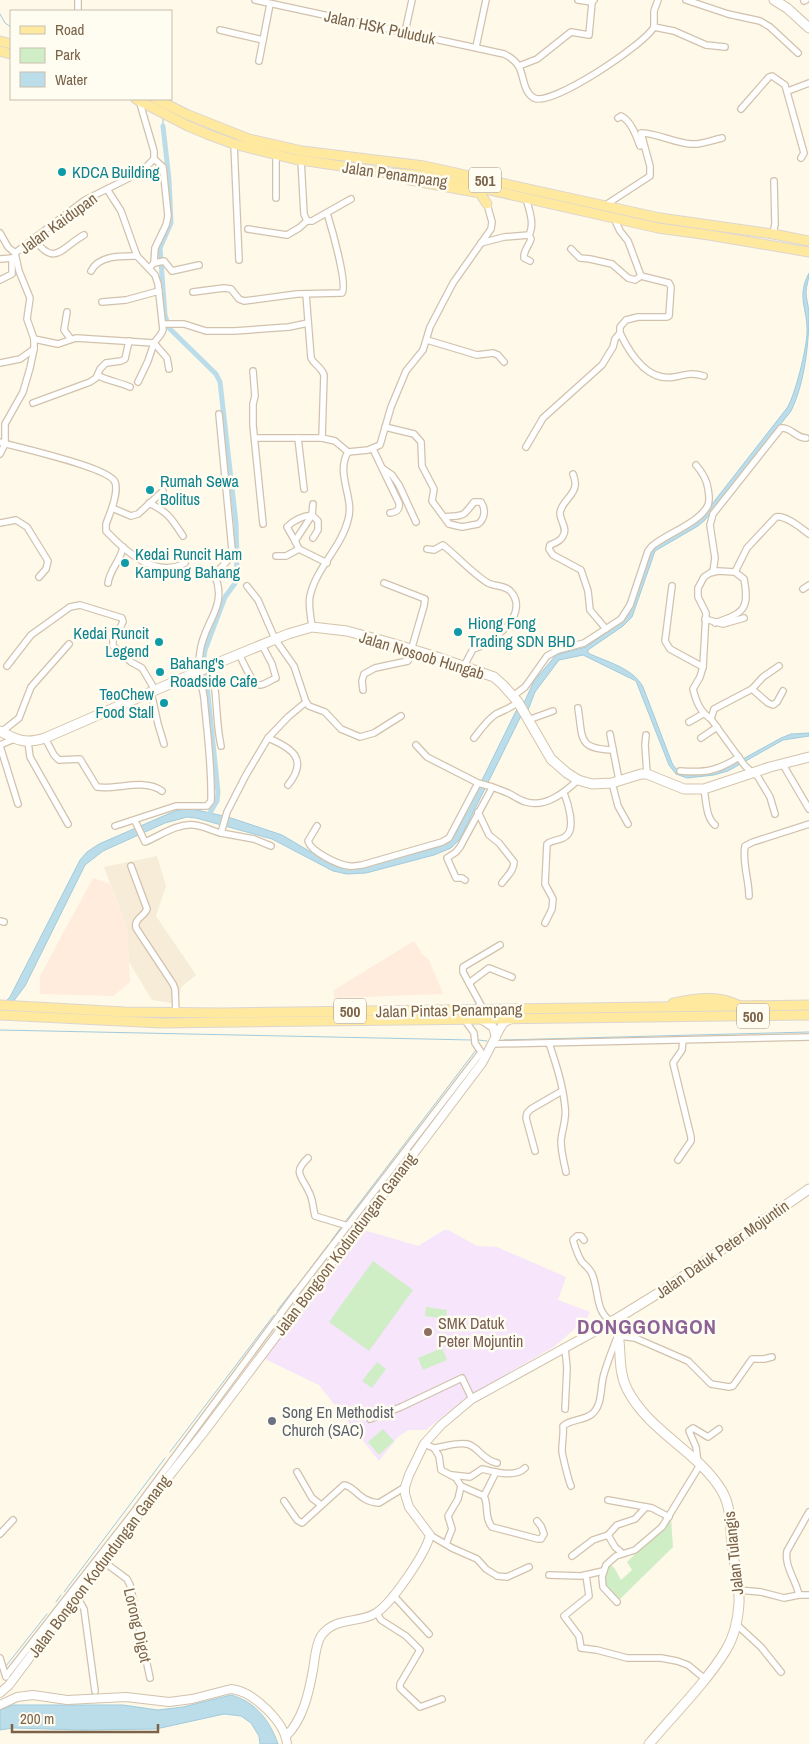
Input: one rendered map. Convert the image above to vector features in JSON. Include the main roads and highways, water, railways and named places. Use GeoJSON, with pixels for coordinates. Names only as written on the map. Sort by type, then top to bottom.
{"type":"FeatureCollection","features":[{"type":"Feature","properties":{"kind":"main road"},"geometry":{"type":"LineString","coordinates":[[774,0],[787,8],[809,28]]}},
{"type":"Feature","properties":{"kind":"main road","name":"Jalan Penampang"},"geometry":{"type":"LineString","coordinates":[[141,103],[159,103],[249,139],[318,154],[424,166],[660,218],[773,234],[809,242]]}},
{"type":"Feature","properties":{"kind":"main road","name":"Jalan Penampang"},"geometry":{"type":"LineString","coordinates":[[159,103],[166,114],[188,126],[234,144],[276,155],[468,184],[658,228],[809,252]]}},
{"type":"Feature","properties":{"kind":"main road"},"geometry":{"type":"LineString","coordinates":[[392,163],[402,166],[405,171],[403,173]]}},
{"type":"Feature","properties":{"kind":"main road"},"geometry":{"type":"LineString","coordinates":[[388,173],[400,178],[480,193],[487,204],[491,196],[508,194]]}},
{"type":"Feature","properties":{"kind":"main road","name":"Jalan Nosoob Hungab"},"geometry":{"type":"LineString","coordinates":[[0,732],[14,739],[28,742],[45,738],[275,639],[312,627],[347,631],[413,649],[494,677],[517,701],[551,759],[578,780],[592,784],[616,782],[641,774],[648,774],[684,788],[704,789],[727,783],[753,772],[809,756]]}},
{"type":"Feature","properties":{"kind":"main road"},"geometry":{"type":"LineString","coordinates":[[694,998],[690,1000],[687,1007],[689,1012],[696,1016]]}},
{"type":"Feature","properties":{"kind":"main road"},"geometry":{"type":"LineString","coordinates":[[658,1007],[694,998]]}},
{"type":"Feature","properties":{"kind":"main road","name":"500"},"geometry":{"type":"LineString","coordinates":[[694,998],[726,999],[742,1006]]}},
{"type":"Feature","properties":{"kind":"main road","name":"Jalan Pintas Penampang"},"geometry":{"type":"LineString","coordinates":[[0,1005],[176,1013],[809,1005]]}},
{"type":"Feature","properties":{"kind":"main road"},"geometry":{"type":"LineString","coordinates":[[569,1008],[584,1013],[586,1017]]}},
{"type":"Feature","properties":{"kind":"main road","name":"Jalan Pintas Penampang"},"geometry":{"type":"LineString","coordinates":[[4,1015],[161,1023],[809,1015]]}},
{"type":"Feature","properties":{"kind":"main road","name":"Jalan Datuk Peter Mojuntin"},"geometry":{"type":"LineString","coordinates":[[613,1325],[634,1307],[664,1289],[809,1189]]}},
{"type":"Feature","properties":{"kind":"main road","name":"Jalan Tulangis"},"geometry":{"type":"LineString","coordinates":[[613,1325],[618,1340],[620,1370],[633,1399],[657,1427],[699,1464],[719,1486],[729,1509],[738,1590],[739,1603],[736,1624],[727,1649],[705,1679],[649,1744]]}},
{"type":"Feature","properties":{"kind":"water"},"geometry":{"type":"Polygon","coordinates":[[[809,273],[806,292],[809,311],[807,349],[800,388],[791,411],[705,520],[655,551],[632,617],[623,626],[588,650],[588,653],[619,666],[639,680],[672,763],[677,769],[688,775],[721,771],[791,734],[809,733],[809,736],[783,740],[728,771],[714,775],[687,778],[676,774],[669,765],[636,681],[583,655],[559,660],[535,692],[528,710],[520,718],[460,839],[451,848],[434,855],[366,873],[347,874],[333,871],[272,839],[196,818],[187,817],[165,823],[103,851],[85,865],[25,986],[0,1019],[0,1007],[10,997],[80,860],[87,852],[99,844],[175,811],[188,808],[228,817],[282,835],[331,864],[342,868],[363,867],[438,847],[449,842],[458,829],[516,711],[523,705],[534,681],[556,655],[586,647],[625,619],[631,609],[652,549],[702,517],[787,408],[797,383],[805,349],[807,324],[803,289],[809,273]]]}},
{"type":"Feature","properties":{"kind":"water"},"geometry":{"type":"Polygon","coordinates":[[[231,1695],[248,1702],[261,1714],[271,1728],[278,1744],[260,1744],[259,1736],[251,1723],[241,1716],[224,1714],[156,1729],[82,1730],[13,1728],[0,1730],[0,1710],[13,1705],[123,1705],[158,1710],[183,1707],[231,1695]]]}},
{"type":"Feature","properties":{"kind":"waterway"},"geometry":{"type":"LineString","coordinates":[[0,14],[5,23],[10,26]]}},
{"type":"Feature","properties":{"kind":"waterway"},"geometry":{"type":"LineString","coordinates":[[163,117],[163,126]]}},
{"type":"Feature","properties":{"kind":"waterway"},"geometry":{"type":"LineString","coordinates":[[163,126],[169,180],[171,223],[160,248],[165,315],[169,328],[216,374],[220,382],[236,523],[236,582],[225,597],[205,650],[203,664],[206,675],[218,792],[217,801],[208,816]]}},
{"type":"Feature","properties":{"kind":"waterway"},"geometry":{"type":"LineString","coordinates":[[0,1030],[472,1040]]}},
{"type":"Feature","properties":{"kind":"waterway"},"geometry":{"type":"LineString","coordinates":[[504,1040],[809,1032]]}},
{"type":"Feature","properties":{"kind":"waterway"},"geometry":{"type":"LineString","coordinates":[[478,1040],[487,1041]]}},
{"type":"Feature","properties":{"kind":"waterway"},"geometry":{"type":"LineString","coordinates":[[345,1222],[476,1050]]}},
{"type":"Feature","properties":{"kind":"waterway"},"geometry":{"type":"LineString","coordinates":[[331,1241],[342,1226]]}},
{"type":"Feature","properties":{"kind":"waterway"},"geometry":{"type":"LineString","coordinates":[[298,1285],[328,1245]]}},
{"type":"Feature","properties":{"kind":"waterway"},"geometry":{"type":"LineString","coordinates":[[277,1311],[294,1289]]}},
{"type":"Feature","properties":{"kind":"waterway"},"geometry":{"type":"LineString","coordinates":[[170,1452],[274,1315]]}},
{"type":"Feature","properties":{"kind":"waterway"},"geometry":{"type":"LineString","coordinates":[[64,1592],[165,1458]]}},
{"type":"Feature","properties":{"kind":"waterway"},"geometry":{"type":"LineString","coordinates":[[56,1602],[61,1595]]}},
{"type":"Feature","properties":{"kind":"waterway"},"geometry":{"type":"LineString","coordinates":[[6,1666],[47,1614]]}},
{"type":"Feature","properties":{"kind":"place","name":"KDCA Building"},"geometry":{"type":"Point","coordinates":[62,172]}},
{"type":"Feature","properties":{"kind":"place","name":"Rumah Sewa Bolitus"},"geometry":{"type":"Point","coordinates":[150,490]}},
{"type":"Feature","properties":{"kind":"place","name":"Kedai Runcit Ham Kampung Bahang"},"geometry":{"type":"Point","coordinates":[125,563]}},
{"type":"Feature","properties":{"kind":"place","name":"Hiong Fong Trading SDN BHD"},"geometry":{"type":"Point","coordinates":[458,632]}},
{"type":"Feature","properties":{"kind":"place","name":"Kedai Runcit Legend"},"geometry":{"type":"Point","coordinates":[159,642]}},
{"type":"Feature","properties":{"kind":"place","name":"Bahang's Roadside Cafe"},"geometry":{"type":"Point","coordinates":[160,672]}},
{"type":"Feature","properties":{"kind":"place","name":"TeoChew Food Stall"},"geometry":{"type":"Point","coordinates":[164,703]}},
{"type":"Feature","properties":{"kind":"place","name":"SMK Datuk Peter Mojuntin"},"geometry":{"type":"Point","coordinates":[428,1332]}},
{"type":"Feature","properties":{"kind":"place","name":"Song En Methodist Church (SAC)"},"geometry":{"type":"Point","coordinates":[272,1421]}},
{"type":"Feature","properties":{"kind":"district","name":"DONGGONGON"},"geometry":{"type":"Point","coordinates":[647,1326]}}]}
